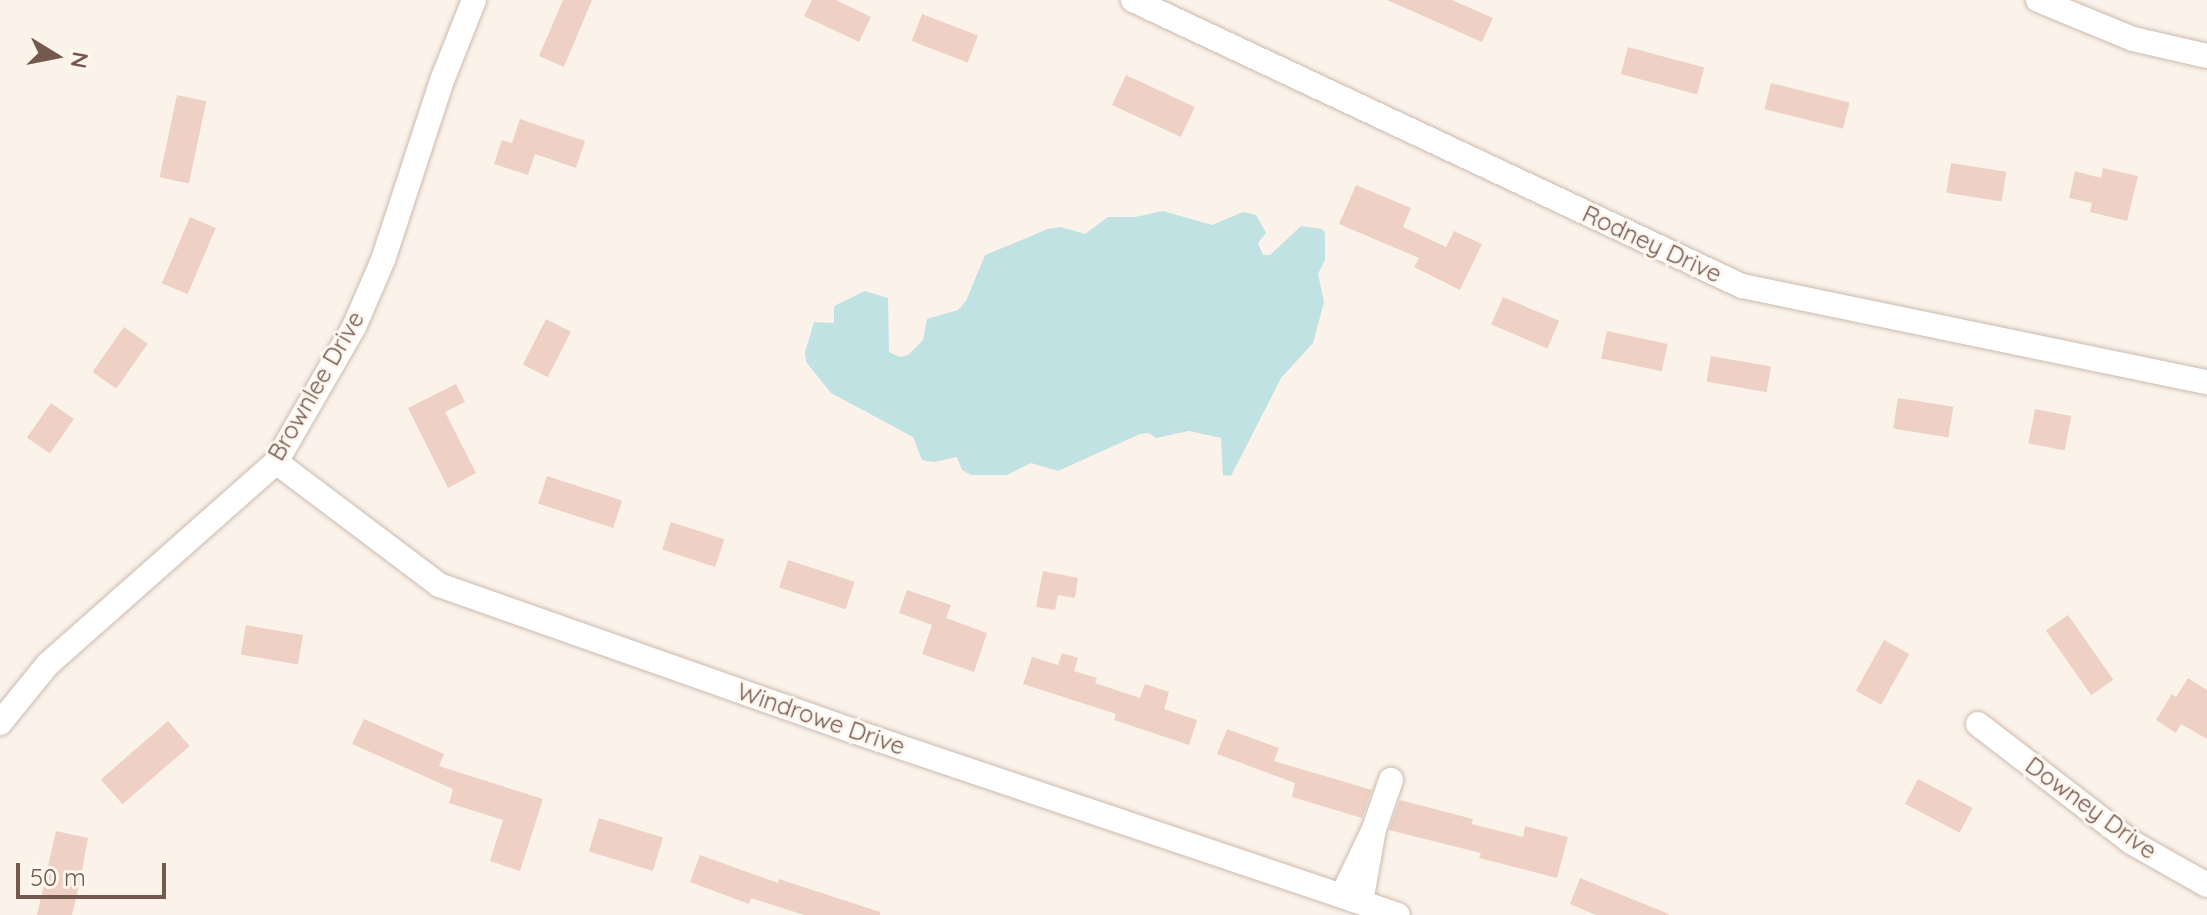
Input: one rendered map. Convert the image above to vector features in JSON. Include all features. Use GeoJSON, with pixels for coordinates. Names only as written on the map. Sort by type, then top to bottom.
{"type":"FeatureCollection","features":[{"type":"Feature","properties":{"kind":"street","name":"Brownlee Drive"},"geometry":{"type":"LineString","coordinates":[[0,723],[48,664],[276,462],[354,327],[383,260],[443,78],[474,0]]}},
{"type":"Feature","properties":{"kind":"street","name":"Rodney Drive"},"geometry":{"type":"LineString","coordinates":[[1133,0],[1742,286],[2207,382]]}},
{"type":"Feature","properties":{"kind":"street"},"geometry":{"type":"LineString","coordinates":[[2038,0],[2133,39],[2207,56]]}},
{"type":"Feature","properties":{"kind":"street","name":"Windrowe Drive"},"geometry":{"type":"LineString","coordinates":[[276,462],[439,585],[863,735],[1398,915]]}},
{"type":"Feature","properties":{"kind":"street","name":"Downey Drive"},"geometry":{"type":"LineString","coordinates":[[1978,724],[2131,842],[2207,885]]}},
{"type":"Feature","properties":{"kind":"street"},"geometry":{"type":"LineString","coordinates":[[1352,899],[1391,780]]}},
{"type":"Feature","properties":{"kind":"water"},"geometry":{"type":"Polygon","coordinates":[[[1163,211],[1212,225],[1243,212],[1256,215],[1266,233],[1258,243],[1263,255],[1270,255],[1301,226],[1322,229],[1325,233],[1325,260],[1318,274],[1324,302],[1313,343],[1281,378],[1231,476],[1223,475],[1221,438],[1189,431],[1156,438],[1149,433],[1140,434],[1058,471],[1031,463],[1007,475],[971,475],[962,470],[957,457],[934,462],[922,460],[913,437],[831,393],[806,362],[805,352],[814,322],[834,323],[834,306],[865,291],[888,298],[889,352],[900,357],[908,355],[923,340],[927,319],[958,310],[966,301],[985,255],[1048,229],[1060,227],[1085,234],[1108,217],[1135,217],[1163,211]]]}},
{"type":"Feature","properties":{"kind":"building"},"geometry":{"type":"Polygon","coordinates":[[[563,0],[592,0],[564,67],[539,56],[563,0]]]}},
{"type":"Feature","properties":{"kind":"building"},"geometry":{"type":"Polygon","coordinates":[[[812,0],[836,0],[871,17],[859,42],[804,16],[812,0]]]}},
{"type":"Feature","properties":{"kind":"building"},"geometry":{"type":"Polygon","coordinates":[[[1387,0],[1452,0],[1493,18],[1482,42],[1387,0]]]}},
{"type":"Feature","properties":{"kind":"building"},"geometry":{"type":"Polygon","coordinates":[[[922,14],[978,36],[968,63],[912,41],[922,14]]]}},
{"type":"Feature","properties":{"kind":"building"},"geometry":{"type":"Polygon","coordinates":[[[1628,47],[1704,67],[1697,94],[1621,74],[1628,47]]]}},
{"type":"Feature","properties":{"kind":"building"},"geometry":{"type":"Polygon","coordinates":[[[1126,75],[1195,107],[1181,137],[1112,105],[1126,75]]]}},
{"type":"Feature","properties":{"kind":"building"},"geometry":{"type":"Polygon","coordinates":[[[1771,83],[1850,103],[1843,129],[1764,109],[1771,83]]]}},
{"type":"Feature","properties":{"kind":"building"},"geometry":{"type":"Polygon","coordinates":[[[177,95],[206,101],[189,183],[160,177],[177,95]]]}},
{"type":"Feature","properties":{"kind":"building"},"geometry":{"type":"Polygon","coordinates":[[[520,119],[585,141],[576,168],[535,154],[528,175],[494,164],[502,140],[512,143],[520,119]]]}},
{"type":"Feature","properties":{"kind":"building"},"geometry":{"type":"Polygon","coordinates":[[[1951,163],[2006,172],[2002,201],[1946,193],[1951,163]]]}},
{"type":"Feature","properties":{"kind":"building"},"geometry":{"type":"Polygon","coordinates":[[[2103,168],[2138,176],[2127,221],[2090,212],[2092,203],[2069,198],[2075,171],[2101,178],[2103,168]]]}},
{"type":"Feature","properties":{"kind":"building"},"geometry":{"type":"Polygon","coordinates":[[[1356,185],[1411,208],[1403,227],[1446,247],[1454,231],[1482,244],[1460,290],[1414,267],[1419,258],[1339,224],[1356,185]]]}},
{"type":"Feature","properties":{"kind":"building"},"geometry":{"type":"Polygon","coordinates":[[[190,217],[216,228],[188,294],[162,283],[190,217]]]}},
{"type":"Feature","properties":{"kind":"building"},"geometry":{"type":"Polygon","coordinates":[[[1503,297],[1559,321],[1547,348],[1491,325],[1503,297]]]}},
{"type":"Feature","properties":{"kind":"building"},"geometry":{"type":"Polygon","coordinates":[[[546,319],[571,332],[548,377],[523,364],[546,319]]]}},
{"type":"Feature","properties":{"kind":"building"},"geometry":{"type":"Polygon","coordinates":[[[124,327],[148,344],[116,389],[92,372],[124,327]]]}},
{"type":"Feature","properties":{"kind":"building"},"geometry":{"type":"Polygon","coordinates":[[[1607,331],[1668,344],[1662,371],[1601,358],[1607,331]]]}},
{"type":"Feature","properties":{"kind":"building"},"geometry":{"type":"Polygon","coordinates":[[[1711,356],[1771,367],[1767,392],[1706,382],[1711,356]]]}},
{"type":"Feature","properties":{"kind":"building"},"geometry":{"type":"Polygon","coordinates":[[[456,384],[465,402],[445,412],[476,473],[448,488],[408,408],[456,384]]]}},
{"type":"Feature","properties":{"kind":"building"},"geometry":{"type":"Polygon","coordinates":[[[1898,398],[1953,407],[1948,437],[1893,429],[1898,398]]]}},
{"type":"Feature","properties":{"kind":"building"},"geometry":{"type":"Polygon","coordinates":[[[51,403],[74,419],[50,453],[27,437],[51,403]]]}},
{"type":"Feature","properties":{"kind":"building"},"geometry":{"type":"Polygon","coordinates":[[[2035,409],[2071,416],[2065,450],[2028,443],[2035,409]]]}},
{"type":"Feature","properties":{"kind":"building"},"geometry":{"type":"Polygon","coordinates":[[[547,476],[622,500],[613,528],[538,504],[547,476]]]}},
{"type":"Feature","properties":{"kind":"building"},"geometry":{"type":"Polygon","coordinates":[[[671,522],[724,539],[715,567],[662,550],[671,522]]]}},
{"type":"Feature","properties":{"kind":"building"},"geometry":{"type":"Polygon","coordinates":[[[788,560],[855,582],[846,609],[779,588],[788,560]]]}},
{"type":"Feature","properties":{"kind":"building"},"geometry":{"type":"Polygon","coordinates":[[[1043,571],[1078,578],[1075,598],[1058,595],[1055,610],[1036,607],[1043,571]]]}},
{"type":"Feature","properties":{"kind":"building"},"geometry":{"type":"Polygon","coordinates":[[[907,590],[951,605],[946,618],[987,633],[974,672],[922,654],[932,625],[899,613],[907,590]]]}},
{"type":"Feature","properties":{"kind":"building"},"geometry":{"type":"Polygon","coordinates":[[[2068,615],[2113,680],[2091,695],[2046,630],[2068,615]]]}},
{"type":"Feature","properties":{"kind":"building"},"geometry":{"type":"Polygon","coordinates":[[[246,625],[303,635],[298,665],[241,655],[246,625]]]}},
{"type":"Feature","properties":{"kind":"building"},"geometry":{"type":"Polygon","coordinates":[[[1884,640],[1909,654],[1881,705],[1856,691],[1884,640]]]}},
{"type":"Feature","properties":{"kind":"building"},"geometry":{"type":"Polygon","coordinates":[[[1062,653],[1078,658],[1074,671],[1097,678],[1095,683],[1140,698],[1145,684],[1169,692],[1164,709],[1197,720],[1189,745],[1114,720],[1116,714],[1023,684],[1032,657],[1058,665],[1062,653]]]}},
{"type":"Feature","properties":{"kind":"building"},"geometry":{"type":"Polygon","coordinates":[[[2188,678],[2207,690],[2207,739],[2181,724],[2176,733],[2156,720],[2172,694],[2176,697],[2188,678]]]}},
{"type":"Feature","properties":{"kind":"building"},"geometry":{"type":"Polygon","coordinates":[[[364,719],[444,754],[439,766],[543,799],[520,871],[490,861],[503,820],[449,803],[453,789],[352,744],[364,719]]]}},
{"type":"Feature","properties":{"kind":"building"},"geometry":{"type":"Polygon","coordinates":[[[168,721],[190,746],[122,804],[101,779],[168,721]]]}},
{"type":"Feature","properties":{"kind":"building"},"geometry":{"type":"Polygon","coordinates":[[[1227,729],[1279,748],[1274,761],[1372,790],[1362,818],[1292,797],[1295,783],[1217,754],[1227,729]]]}},
{"type":"Feature","properties":{"kind":"building"},"geometry":{"type":"Polygon","coordinates":[[[1918,779],[1973,808],[1960,833],[1905,804],[1918,779]]]}},
{"type":"Feature","properties":{"kind":"building"},"geometry":{"type":"Polygon","coordinates":[[[1400,800],[1473,819],[1472,824],[1523,837],[1525,826],[1568,837],[1557,878],[1479,858],[1481,853],[1389,830],[1400,800]]]}},
{"type":"Feature","properties":{"kind":"building"},"geometry":{"type":"Polygon","coordinates":[[[599,818],[663,838],[653,871],[589,851],[599,818]]]}},
{"type":"Feature","properties":{"kind":"building"},"geometry":{"type":"Polygon","coordinates":[[[56,831],[88,838],[81,877],[72,915],[37,915],[56,831]]]}},
{"type":"Feature","properties":{"kind":"building"},"geometry":{"type":"Polygon","coordinates":[[[700,855],[778,883],[779,879],[880,912],[880,915],[804,915],[751,898],[749,904],[690,882],[700,855]]]}},
{"type":"Feature","properties":{"kind":"building"},"geometry":{"type":"Polygon","coordinates":[[[1580,878],[1669,914],[1596,915],[1570,904],[1580,878]]]}}]}
